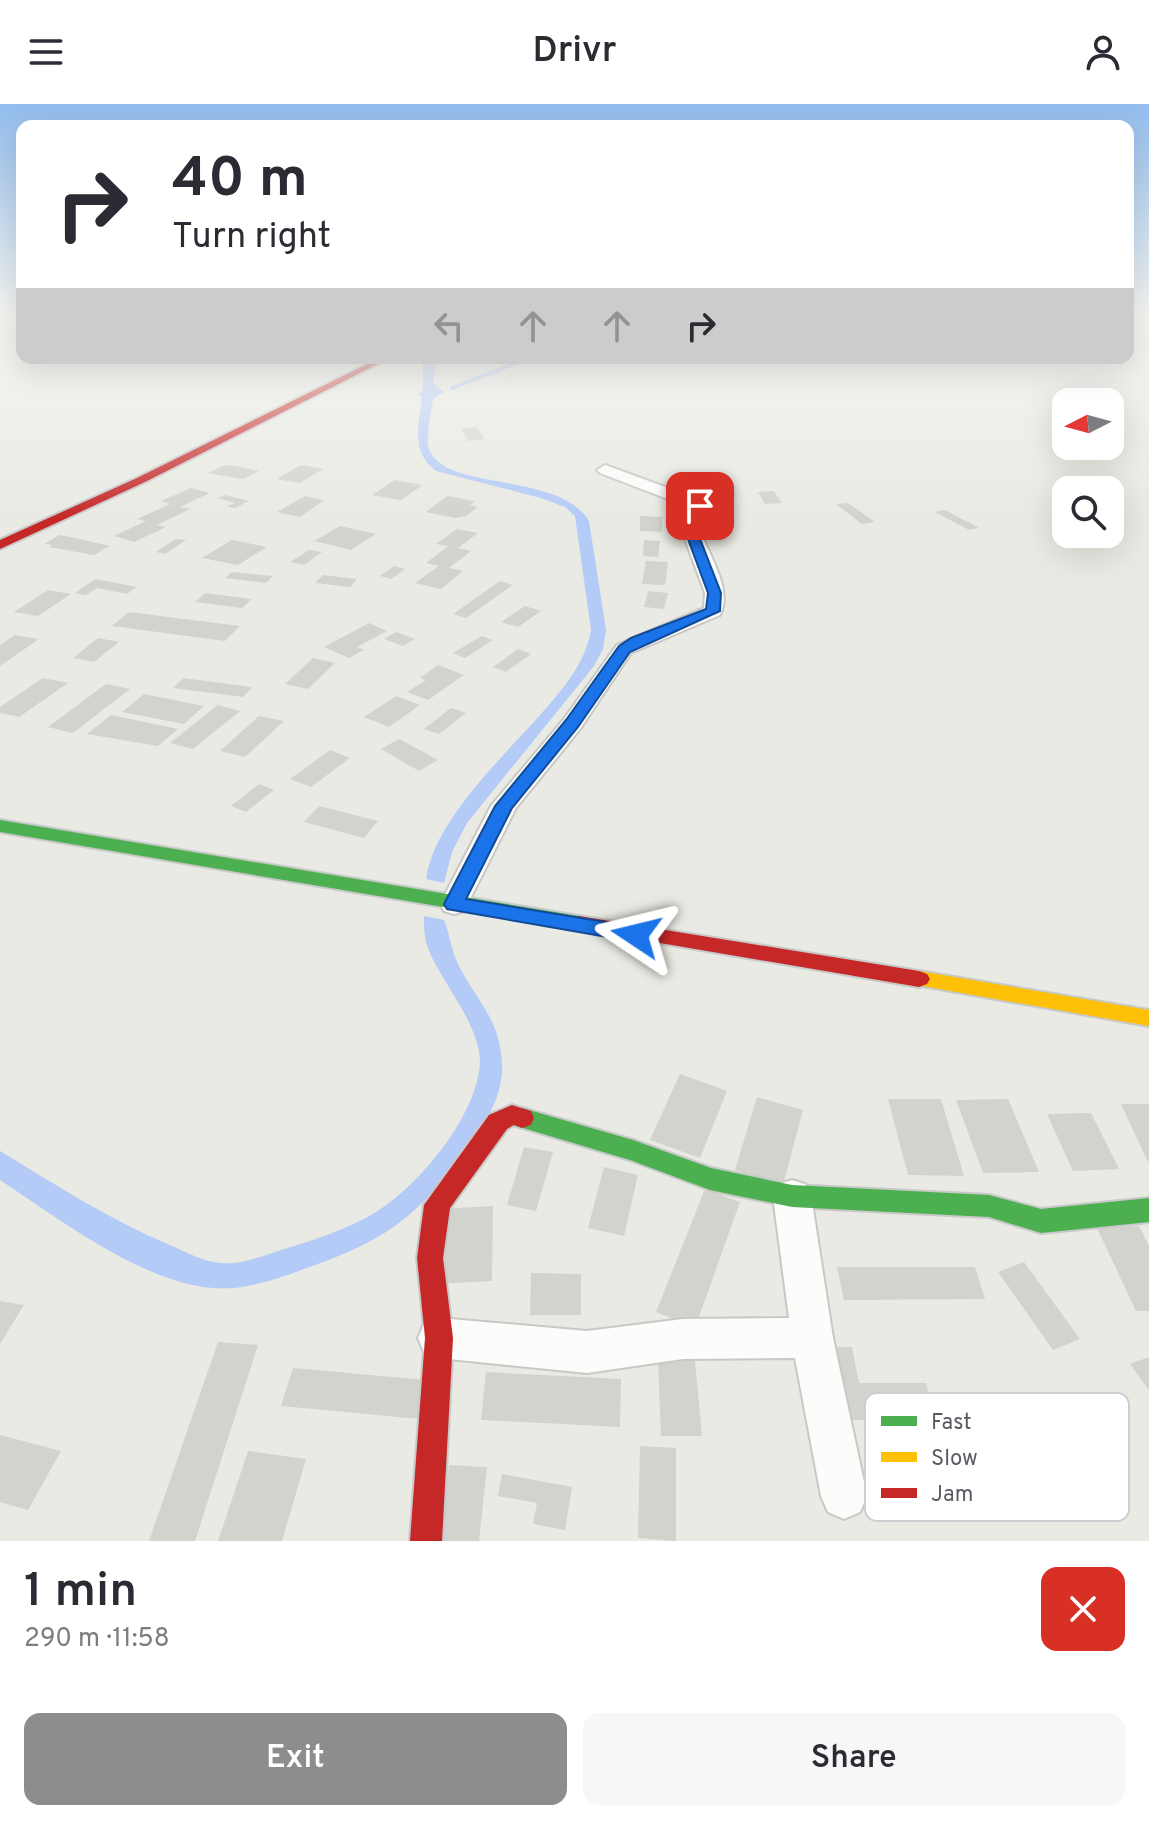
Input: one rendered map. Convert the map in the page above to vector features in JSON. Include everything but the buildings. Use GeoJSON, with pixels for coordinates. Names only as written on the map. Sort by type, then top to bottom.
{"type":"FeatureCollection","features":[{"type":"Feature","properties":{"kind":"main road"},"geometry":{"type":"LineString","coordinates":[[0,545],[141,480],[334,384]]}},
{"type":"Feature","properties":{"kind":"main road"},"geometry":{"type":"LineString","coordinates":[[0,826],[1149,1018]]}},
{"type":"Feature","properties":{"kind":"main road"},"geometry":{"type":"LineString","coordinates":[[426,1541],[439,1338],[430,1258],[437,1205],[498,1122],[512,1115],[633,1150],[710,1179],[792,1196],[989,1206],[1041,1221],[1149,1210]]}},
{"type":"Feature","properties":{"kind":"street"},"geometry":{"type":"LineString","coordinates":[[454,904],[504,806],[572,724],[624,649],[636,641],[713,611],[715,593],[691,531],[700,506],[605,470]]}},
{"type":"Feature","properties":{"kind":"street"},"geometry":{"type":"LineString","coordinates":[[792,1196],[812,1338],[844,1496]]}},
{"type":"Feature","properties":{"kind":"street"},"geometry":{"type":"LineString","coordinates":[[439,1338],[587,1352],[683,1339],[812,1338]]}},
{"type":"Feature","properties":{"kind":"water"},"geometry":{"type":"Polygon","coordinates":[[[423,384],[434,384],[444,392],[433,399],[428,431],[429,449],[439,462],[456,471],[553,495],[574,505],[589,521],[606,630],[603,649],[594,666],[467,823],[452,852],[444,883],[426,879],[442,835],[472,791],[565,685],[584,654],[591,630],[575,516],[565,507],[541,498],[436,471],[422,455],[419,446],[422,397],[418,394],[423,390],[423,384]]]}},
{"type":"Feature","properties":{"kind":"water"},"geometry":{"type":"Polygon","coordinates":[[[424,916],[444,920],[459,966],[493,1023],[500,1048],[501,1080],[484,1123],[434,1190],[407,1216],[378,1237],[326,1261],[268,1281],[233,1288],[204,1287],[173,1280],[111,1252],[0,1180],[0,1151],[126,1225],[195,1256],[221,1263],[251,1260],[306,1242],[376,1212],[411,1184],[444,1146],[469,1104],[477,1082],[480,1062],[474,1033],[427,946],[424,916]]]}},
{"type":"Feature","properties":{"kind":"waterway"},"geometry":{"type":"LineString","coordinates":[[452,388],[462,384]]}},
{"type":"Feature","properties":{"kind":"traffic: fast"},"geometry":{"type":"LineString","coordinates":[[0,826],[579,923]]}},
{"type":"Feature","properties":{"kind":"traffic: fast"},"geometry":{"type":"LineString","coordinates":[[522,1118],[633,1150],[710,1179],[792,1196],[989,1206],[1041,1221],[1149,1210]]}},
{"type":"Feature","properties":{"kind":"traffic: slow"},"geometry":{"type":"LineString","coordinates":[[919,979],[1149,1018]]}},
{"type":"Feature","properties":{"kind":"traffic: jam"},"geometry":{"type":"LineString","coordinates":[[0,545],[141,480],[334,384]]}},
{"type":"Feature","properties":{"kind":"traffic: jam"},"geometry":{"type":"LineString","coordinates":[[579,923],[919,979]]}},
{"type":"Feature","properties":{"kind":"traffic: jam"},"geometry":{"type":"LineString","coordinates":[[426,1541],[439,1338],[430,1258],[437,1205],[498,1122],[512,1115],[522,1118]]}},
{"type":"Feature","properties":{"kind":"route"},"geometry":{"type":"LineString","coordinates":[[636,935],[454,904],[504,806],[572,724],[624,649],[636,641],[713,611],[715,593],[691,531],[700,506]]}}]}
